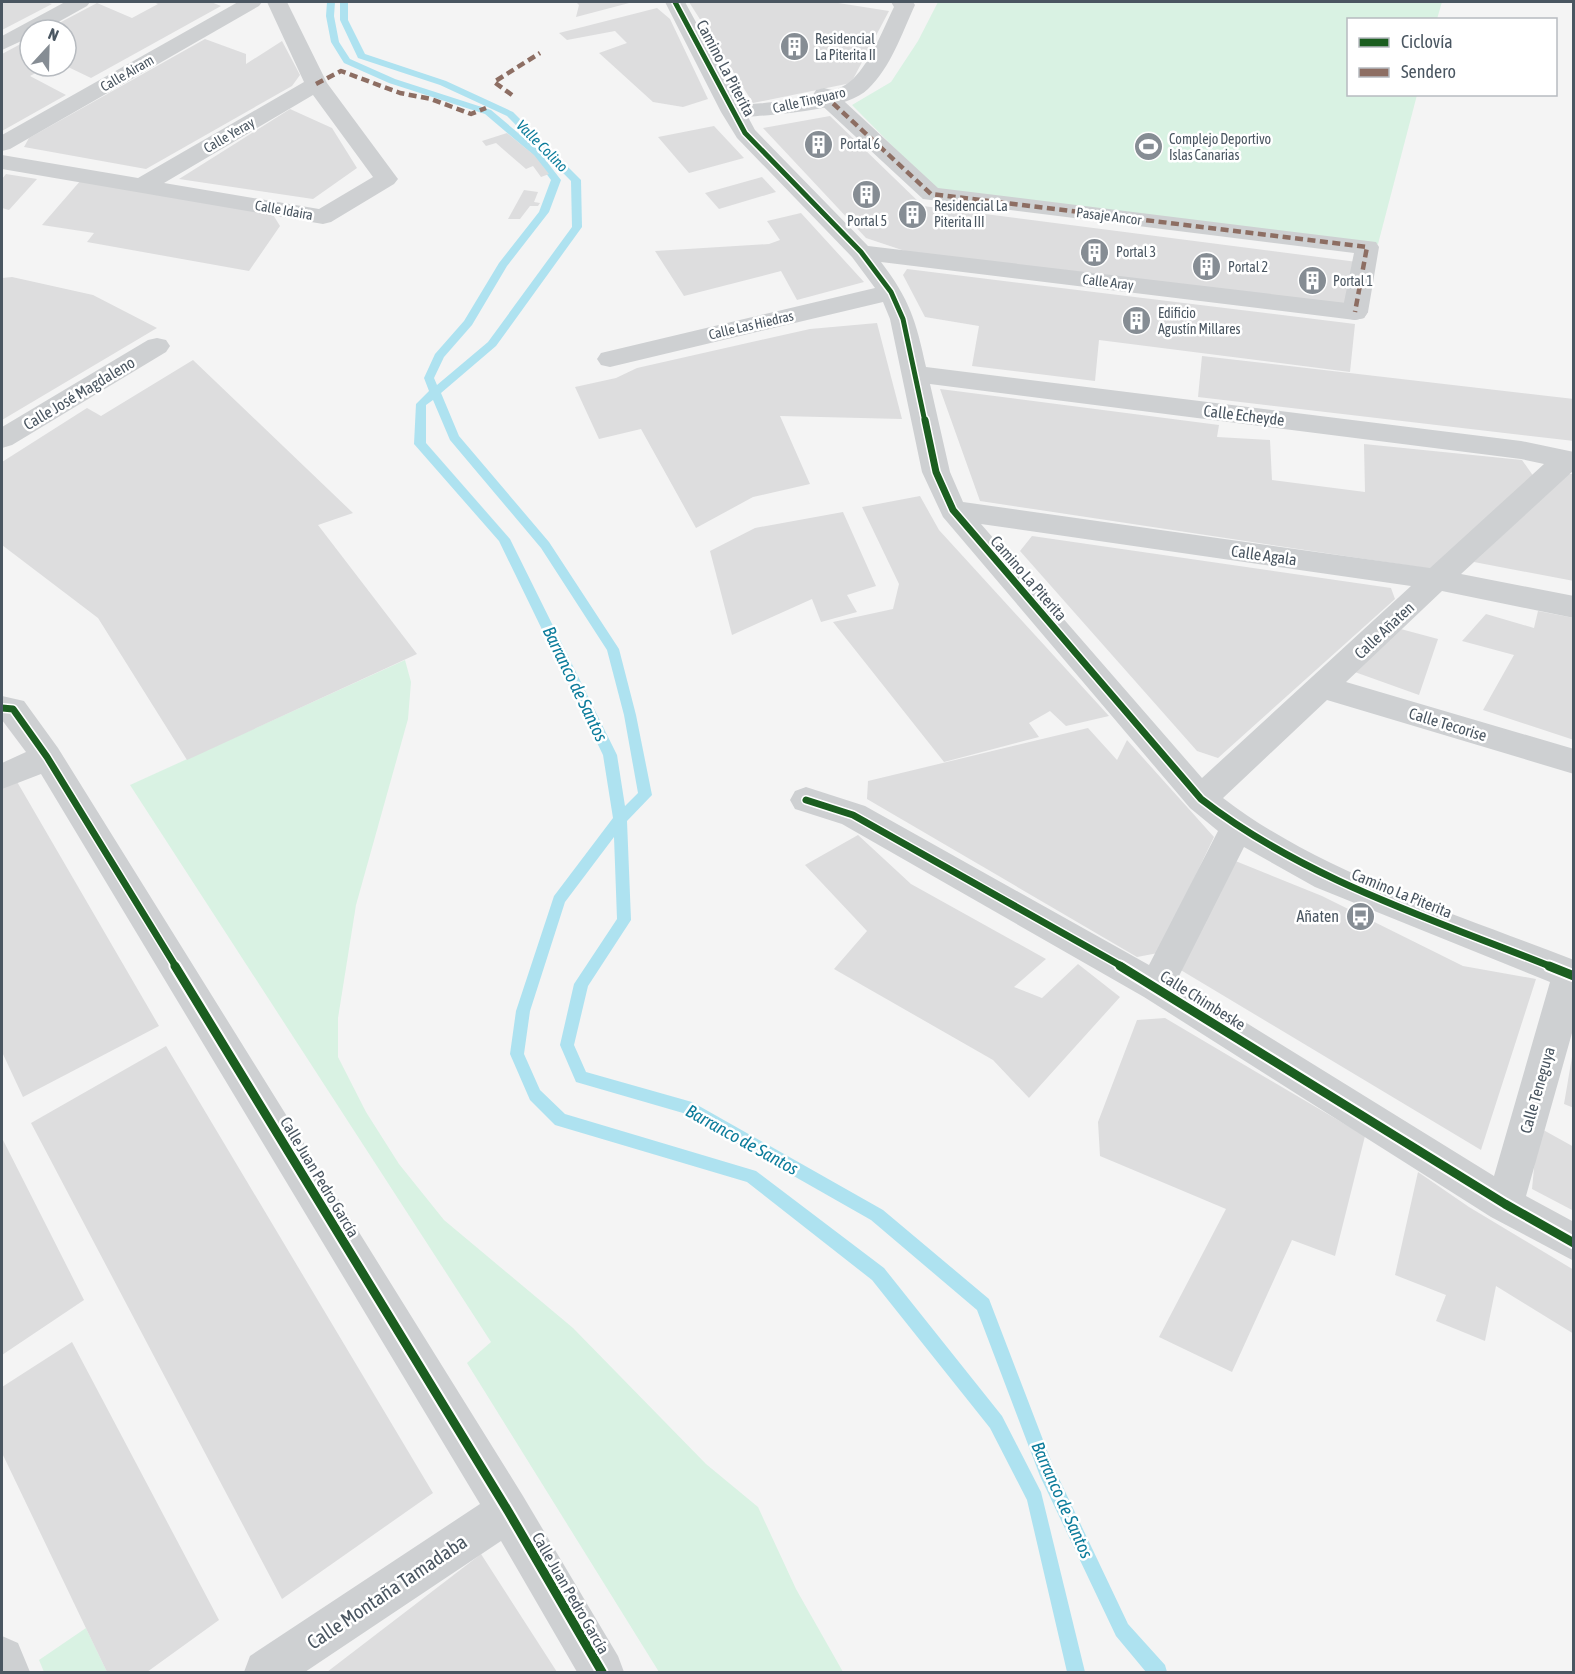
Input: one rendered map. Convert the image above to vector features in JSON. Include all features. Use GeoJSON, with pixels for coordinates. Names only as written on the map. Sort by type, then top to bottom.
{"type":"FeatureCollection","features":[{"type":"Feature","properties":{"kind":"street"},"geometry":{"type":"LineString","coordinates":[[2,44],[80,2]]}},
{"type":"Feature","properties":{"kind":"street","name":"Calle Airam"},"geometry":{"type":"LineString","coordinates":[[2,144],[252,2]]}},
{"type":"Feature","properties":{"kind":"street","name":"Calle Idaira"},"geometry":{"type":"LineString","coordinates":[[2,162],[323,217],[386,179],[316,84],[277,2]]}},
{"type":"Feature","properties":{"kind":"street","name":"Camino La Piterita"},"geometry":{"type":"LineString","coordinates":[[675,2],[745,133],[861,252],[891,292],[903,319],[936,472],[953,510],[1201,799],[1237,827],[1327,877],[1572,976]]}},
{"type":"Feature","properties":{"kind":"street","name":"Calle Tinguaro"},"geometry":{"type":"LineString","coordinates":[[732,112],[778,109],[857,88],[870,73],[905,5],[901,2]]}},
{"type":"Feature","properties":{"kind":"street","name":"Calle Yeray"},"geometry":{"type":"LineString","coordinates":[[142,186],[316,84]]}},
{"type":"Feature","properties":{"kind":"street","name":"Pasaje Ancor"},"geometry":{"type":"LineString","coordinates":[[826,96],[931,195],[1367,247],[1355,312]]}},
{"type":"Feature","properties":{"kind":"street","name":"Calle Aray"},"geometry":{"type":"LineString","coordinates":[[861,252],[1355,312]]}},
{"type":"Feature","properties":{"kind":"street","name":"Calle Las Hiedras"},"geometry":{"type":"LineString","coordinates":[[610,359],[891,292]]}},
{"type":"Feature","properties":{"kind":"street","name":"Calle José Magdaleno"},"geometry":{"type":"LineString","coordinates":[[2,439],[157,346]]}},
{"type":"Feature","properties":{"kind":"street","name":"Calle Echeyde"},"geometry":{"type":"LineString","coordinates":[[914,375],[1521,450],[1569,461]]}},
{"type":"Feature","properties":{"kind":"street","name":"Calle Añaten"},"geometry":{"type":"LineString","coordinates":[[1201,799],[1569,461]]}},
{"type":"Feature","properties":{"kind":"street","name":"Calle Agala"},"geometry":{"type":"LineString","coordinates":[[953,510],[1438,580],[1574,607]]}},
{"type":"Feature","properties":{"kind":"street","name":"Calle Tecorise"},"geometry":{"type":"LineString","coordinates":[[1322,687],[1574,762]]}},
{"type":"Feature","properties":{"kind":"street","name":"Calle Juan Pedro García"},"geometry":{"type":"LineString","coordinates":[[2,708],[13,709],[47,757],[508,1511],[602,1672]]}},
{"type":"Feature","properties":{"kind":"street"},"geometry":{"type":"LineString","coordinates":[[2,777],[47,757]]}},
{"type":"Feature","properties":{"kind":"street","name":"Calle Chimbeske"},"geometry":{"type":"LineString","coordinates":[[806,800],[853,815],[1156,986],[1505,1204],[1574,1243]]}},
{"type":"Feature","properties":{"kind":"street"},"geometry":{"type":"LineString","coordinates":[[1156,986],[1237,827]]}},
{"type":"Feature","properties":{"kind":"street","name":"Calle Teneguya"},"geometry":{"type":"LineString","coordinates":[[1505,1204],[1572,976]]}},
{"type":"Feature","properties":{"kind":"street","name":"Calle Montaña Tamadaba"},"geometry":{"type":"LineString","coordinates":[[267,1672],[508,1511]]}},
{"type":"Feature","properties":{"kind":"street"},"geometry":{"type":"LineString","coordinates":[[2,1659],[8,1672]]}},
{"type":"Feature","properties":{"kind":"green space","name":"Complejo Deportivo Islas Canarias"},"geometry":{"type":"Polygon","coordinates":[[[938,2],[1442,2],[1437,18],[1347,18],[1347,96],[1417,96],[1378,244],[935,189],[852,105],[891,82],[918,41],[938,2]]]}},
{"type":"Feature","properties":{"kind":"green space"},"geometry":{"type":"Polygon","coordinates":[[[405,660],[411,682],[408,719],[356,905],[338,1018],[338,1057],[366,1112],[399,1164],[444,1220],[573,1328],[706,1464],[758,1507],[796,1589],[843,1672],[659,1672],[467,1363],[491,1342],[130,785],[405,660]]]}},
{"type":"Feature","properties":{"kind":"green space"},"geometry":{"type":"Polygon","coordinates":[[[86,1628],[107,1672],[44,1672],[39,1660],[86,1628]]]}},
{"type":"Feature","properties":{"kind":"building"},"geometry":{"type":"Polygon","coordinates":[[[2,2],[52,4],[25,18],[18,18],[18,22],[2,30],[2,2]]]}},
{"type":"Feature","properties":{"kind":"building"},"geometry":{"type":"Polygon","coordinates":[[[153,2],[211,2],[221,6],[91,78],[78,72],[78,18],[69,18],[97,3],[132,18],[158,4],[153,2]]]}},
{"type":"Feature","properties":{"kind":"building"},"geometry":{"type":"Polygon","coordinates":[[[576,2],[633,2],[576,17],[579,5],[576,2]]]}},
{"type":"Feature","properties":{"kind":"building","name":"Residencial La Piterita II"},"geometry":{"type":"Polygon","coordinates":[[[689,2],[832,2],[889,11],[851,83],[753,103],[689,2]]]}},
{"type":"Feature","properties":{"kind":"building"},"geometry":{"type":"Polygon","coordinates":[[[657,8],[670,19],[708,99],[683,107],[653,102],[599,53],[627,43],[615,31],[567,40],[559,33],[657,8]]]}},
{"type":"Feature","properties":{"kind":"building"},"geometry":{"type":"Polygon","coordinates":[[[205,39],[246,54],[246,64],[282,41],[300,75],[292,86],[146,169],[24,147],[29,138],[205,39]]]}},
{"type":"Feature","properties":{"kind":"building"},"geometry":{"type":"Polygon","coordinates":[[[18,45],[18,78],[34,78],[66,95],[2,131],[2,54],[18,45]]]}},
{"type":"Feature","properties":{"kind":"building"},"geometry":{"type":"Polygon","coordinates":[[[290,109],[332,128],[357,168],[313,199],[179,179],[290,109]]]}},
{"type":"Feature","properties":{"kind":"building","name":"Residencial La Piterita III"},"geometry":{"type":"Polygon","coordinates":[[[830,116],[923,206],[1365,263],[1355,312],[908,252],[866,238],[763,128],[830,116]]]}},
{"type":"Feature","properties":{"kind":"building"},"geometry":{"type":"Polygon","coordinates":[[[714,126],[744,158],[689,173],[658,137],[714,126]]]}},
{"type":"Feature","properties":{"kind":"building"},"geometry":{"type":"Polygon","coordinates":[[[507,133],[534,155],[549,174],[541,177],[533,166],[526,169],[496,143],[486,146],[482,141],[507,133]]]}},
{"type":"Feature","properties":{"kind":"building"},"geometry":{"type":"Polygon","coordinates":[[[6,174],[37,179],[9,210],[2,208],[2,179],[6,174]]]}},
{"type":"Feature","properties":{"kind":"building"},"geometry":{"type":"Polygon","coordinates":[[[762,177],[776,192],[719,209],[705,193],[762,177]]]}},
{"type":"Feature","properties":{"kind":"building"},"geometry":{"type":"Polygon","coordinates":[[[81,180],[272,213],[280,226],[249,271],[87,242],[94,233],[42,225],[81,180]]]}},
{"type":"Feature","properties":{"kind":"building"},"geometry":{"type":"Polygon","coordinates":[[[524,190],[538,192],[534,202],[540,203],[538,206],[530,206],[520,219],[508,219],[524,190]]]}},
{"type":"Feature","properties":{"kind":"building"},"geometry":{"type":"Polygon","coordinates":[[[801,213],[864,282],[797,300],[781,271],[684,296],[655,251],[769,244],[780,240],[767,221],[801,213]]]}},
{"type":"Feature","properties":{"kind":"building","name":"Edificio Agustín Millares"},"geometry":{"type":"Polygon","coordinates":[[[907,269],[1355,324],[1350,372],[1099,340],[1095,381],[972,366],[979,326],[925,317],[903,275],[907,269]]]}},
{"type":"Feature","properties":{"kind":"building"},"geometry":{"type":"Polygon","coordinates":[[[12,277],[93,295],[157,328],[2,420],[2,278],[12,277]]]}},
{"type":"Feature","properties":{"kind":"building"},"geometry":{"type":"Polygon","coordinates":[[[877,323],[902,419],[780,416],[810,484],[753,497],[696,528],[641,429],[599,439],[575,387],[616,378],[637,368],[810,329],[877,323]]]}},
{"type":"Feature","properties":{"kind":"building"},"geometry":{"type":"Polygon","coordinates":[[[1202,356],[1574,399],[1574,441],[1198,397],[1202,356]]]}},
{"type":"Feature","properties":{"kind":"building"},"geometry":{"type":"Polygon","coordinates":[[[193,360],[353,513],[318,525],[417,654],[187,760],[98,618],[2,545],[2,462],[87,408],[101,416],[193,360]]]}},
{"type":"Feature","properties":{"kind":"building"},"geometry":{"type":"Polygon","coordinates":[[[940,389],[1219,425],[1217,437],[1270,440],[1272,480],[1365,492],[1364,444],[1522,460],[1534,477],[1432,569],[980,501],[940,389]]]}},
{"type":"Feature","properties":{"kind":"building"},"geometry":{"type":"Polygon","coordinates":[[[1568,474],[1574,474],[1574,581],[1474,562],[1568,474]]]}},
{"type":"Feature","properties":{"kind":"building"},"geometry":{"type":"Polygon","coordinates":[[[920,496],[939,530],[1109,716],[1066,726],[1050,711],[1029,723],[1039,737],[944,762],[833,622],[893,609],[899,584],[862,507],[920,496]]]}},
{"type":"Feature","properties":{"kind":"building"},"geometry":{"type":"Polygon","coordinates":[[[843,512],[876,586],[847,595],[857,612],[821,622],[812,599],[732,635],[710,551],[755,528],[843,512]]]}},
{"type":"Feature","properties":{"kind":"building"},"geometry":{"type":"Polygon","coordinates":[[[1032,536],[1391,588],[1395,599],[1218,758],[1197,751],[1020,551],[1032,536]]]}},
{"type":"Feature","properties":{"kind":"building"},"geometry":{"type":"Polygon","coordinates":[[[1538,611],[1574,618],[1574,740],[1483,710],[1514,655],[1462,641],[1486,614],[1534,628],[1538,611]]]}},
{"type":"Feature","properties":{"kind":"building"},"geometry":{"type":"Polygon","coordinates":[[[1397,628],[1438,639],[1419,695],[1352,671],[1397,628]]]}},
{"type":"Feature","properties":{"kind":"building"},"geometry":{"type":"Polygon","coordinates":[[[1088,728],[1117,760],[1127,740],[1214,837],[1158,953],[1137,957],[867,799],[868,781],[1088,728]]]}},
{"type":"Feature","properties":{"kind":"building"},"geometry":{"type":"Polygon","coordinates":[[[16,780],[159,1026],[23,1097],[2,1052],[2,788],[16,780]]]}},
{"type":"Feature","properties":{"kind":"building"},"geometry":{"type":"Polygon","coordinates":[[[858,835],[911,884],[1046,959],[1014,987],[1042,998],[1078,964],[1120,997],[1029,1098],[993,1060],[834,969],[867,931],[805,865],[858,835]]]}},
{"type":"Feature","properties":{"kind":"building"},"geometry":{"type":"Polygon","coordinates":[[[1233,860],[1322,896],[1463,966],[1536,979],[1481,1150],[1179,969],[1233,860]]]}},
{"type":"Feature","properties":{"kind":"building"},"geometry":{"type":"Polygon","coordinates":[[[1165,1018],[1365,1136],[1335,1256],[1292,1240],[1232,1372],[1159,1337],[1226,1209],[1100,1156],[1098,1122],[1137,1020],[1165,1018]]]}},
{"type":"Feature","properties":{"kind":"building"},"geometry":{"type":"Polygon","coordinates":[[[166,1046],[433,1493],[282,1599],[31,1123],[166,1046]]]}},
{"type":"Feature","properties":{"kind":"building"},"geometry":{"type":"Polygon","coordinates":[[[1572,1057],[1574,1058],[1574,1108],[1564,1104],[1572,1057]]]}},
{"type":"Feature","properties":{"kind":"building"},"geometry":{"type":"Polygon","coordinates":[[[1538,1127],[1574,1147],[1574,1211],[1532,1189],[1538,1127]]]}},
{"type":"Feature","properties":{"kind":"building"},"geometry":{"type":"Polygon","coordinates":[[[2,1138],[84,1300],[2,1355],[2,1138]]]}},
{"type":"Feature","properties":{"kind":"building"},"geometry":{"type":"Polygon","coordinates":[[[1418,1172],[1469,1207],[1574,1270],[1574,1334],[1496,1286],[1485,1341],[1436,1321],[1446,1295],[1395,1275],[1418,1172]]]}},
{"type":"Feature","properties":{"kind":"building"},"geometry":{"type":"Polygon","coordinates":[[[72,1342],[219,1620],[147,1672],[107,1672],[2,1453],[2,1387],[72,1342]]]}},
{"type":"Feature","properties":{"kind":"building"},"geometry":{"type":"Polygon","coordinates":[[[481,1554],[557,1672],[327,1672],[481,1554]]]}},
{"type":"Feature","properties":{"kind":"waterway"},"geometry":{"type":"LineString","coordinates":[[331,2],[330,16],[335,42],[347,61],[392,81],[488,112],[534,151],[556,180],[544,212],[503,265],[468,323],[439,356],[429,378],[435,392]]}},
{"type":"Feature","properties":{"kind":"waterway","name":"Valle Colino"},"geometry":{"type":"LineString","coordinates":[[344,2],[344,20],[361,56],[443,83],[510,114],[576,180],[577,227],[492,344],[435,392]]}},
{"type":"Feature","properties":{"kind":"waterway"},"geometry":{"type":"LineString","coordinates":[[435,392],[454,437],[545,545],[613,649],[630,715],[645,795],[620,819]]}},
{"type":"Feature","properties":{"kind":"waterway","name":"Barranco de Santos"},"geometry":{"type":"LineString","coordinates":[[435,392],[421,404],[420,444],[504,539],[610,755],[620,819]]}},
{"type":"Feature","properties":{"kind":"waterway","name":"Barranco de Santos"},"geometry":{"type":"LineString","coordinates":[[620,819],[624,920],[581,984],[567,1045],[581,1077],[687,1107],[877,1215],[983,1305],[1046,1470],[1122,1630],[1158,1672]]}},
{"type":"Feature","properties":{"kind":"waterway"},"geometry":{"type":"LineString","coordinates":[[620,819],[559,900],[523,1011],[517,1054],[535,1095],[560,1120],[751,1176],[878,1274],[996,1422],[1035,1498],[1076,1672]]}},
{"type":"Feature","properties":{"kind":"marked path"},"geometry":{"type":"LineString","coordinates":[[512,95],[494,82],[540,53]]}},
{"type":"Feature","properties":{"kind":"marked path"},"geometry":{"type":"LineString","coordinates":[[316,84],[341,71],[400,93],[431,99],[471,114],[486,108]]}},
{"type":"Feature","properties":{"kind":"marked path"},"geometry":{"type":"LineString","coordinates":[[824,95],[931,194],[1367,247],[1355,312]]}},
{"type":"Feature","properties":{"kind":"cycle path"},"geometry":{"type":"LineString","coordinates":[[675,2],[745,133],[861,252],[891,292],[903,319],[936,472],[953,510],[1201,799],[1237,827],[1327,877],[1574,976]]}},
{"type":"Feature","properties":{"kind":"cycle path"},"geometry":{"type":"LineString","coordinates":[[2,708],[13,709],[47,757],[508,1511],[602,1672]]}},
{"type":"Feature","properties":{"kind":"cycle path"},"geometry":{"type":"LineString","coordinates":[[806,800],[853,815],[1156,986],[1505,1204],[1574,1243]]}},
{"type":"Feature","properties":{"kind":"place","name":"Residencial La Piterita II"},"geometry":{"type":"Point","coordinates":[794,47]}},
{"type":"Feature","properties":{"kind":"place","name":"Portal 6"},"geometry":{"type":"Point","coordinates":[819,144]}},
{"type":"Feature","properties":{"kind":"place","name":"Complejo Deportivo Islas Canarias"},"geometry":{"type":"Point","coordinates":[1148,147]}},
{"type":"Feature","properties":{"kind":"place","name":"Portal 5"},"geometry":{"type":"Point","coordinates":[867,194]}},
{"type":"Feature","properties":{"kind":"place","name":"Residencial La Piterita III"},"geometry":{"type":"Point","coordinates":[913,214]}},
{"type":"Feature","properties":{"kind":"place","name":"Portal 3"},"geometry":{"type":"Point","coordinates":[1095,252]}},
{"type":"Feature","properties":{"kind":"place","name":"Portal 2"},"geometry":{"type":"Point","coordinates":[1207,267]}},
{"type":"Feature","properties":{"kind":"place","name":"Portal 1"},"geometry":{"type":"Point","coordinates":[1312,281]}},
{"type":"Feature","properties":{"kind":"place","name":"Edificio Agustín Millares"},"geometry":{"type":"Point","coordinates":[1137,321]}},
{"type":"Feature","properties":{"kind":"place","name":"Añaten"},"geometry":{"type":"Point","coordinates":[1360,916]}}]}
